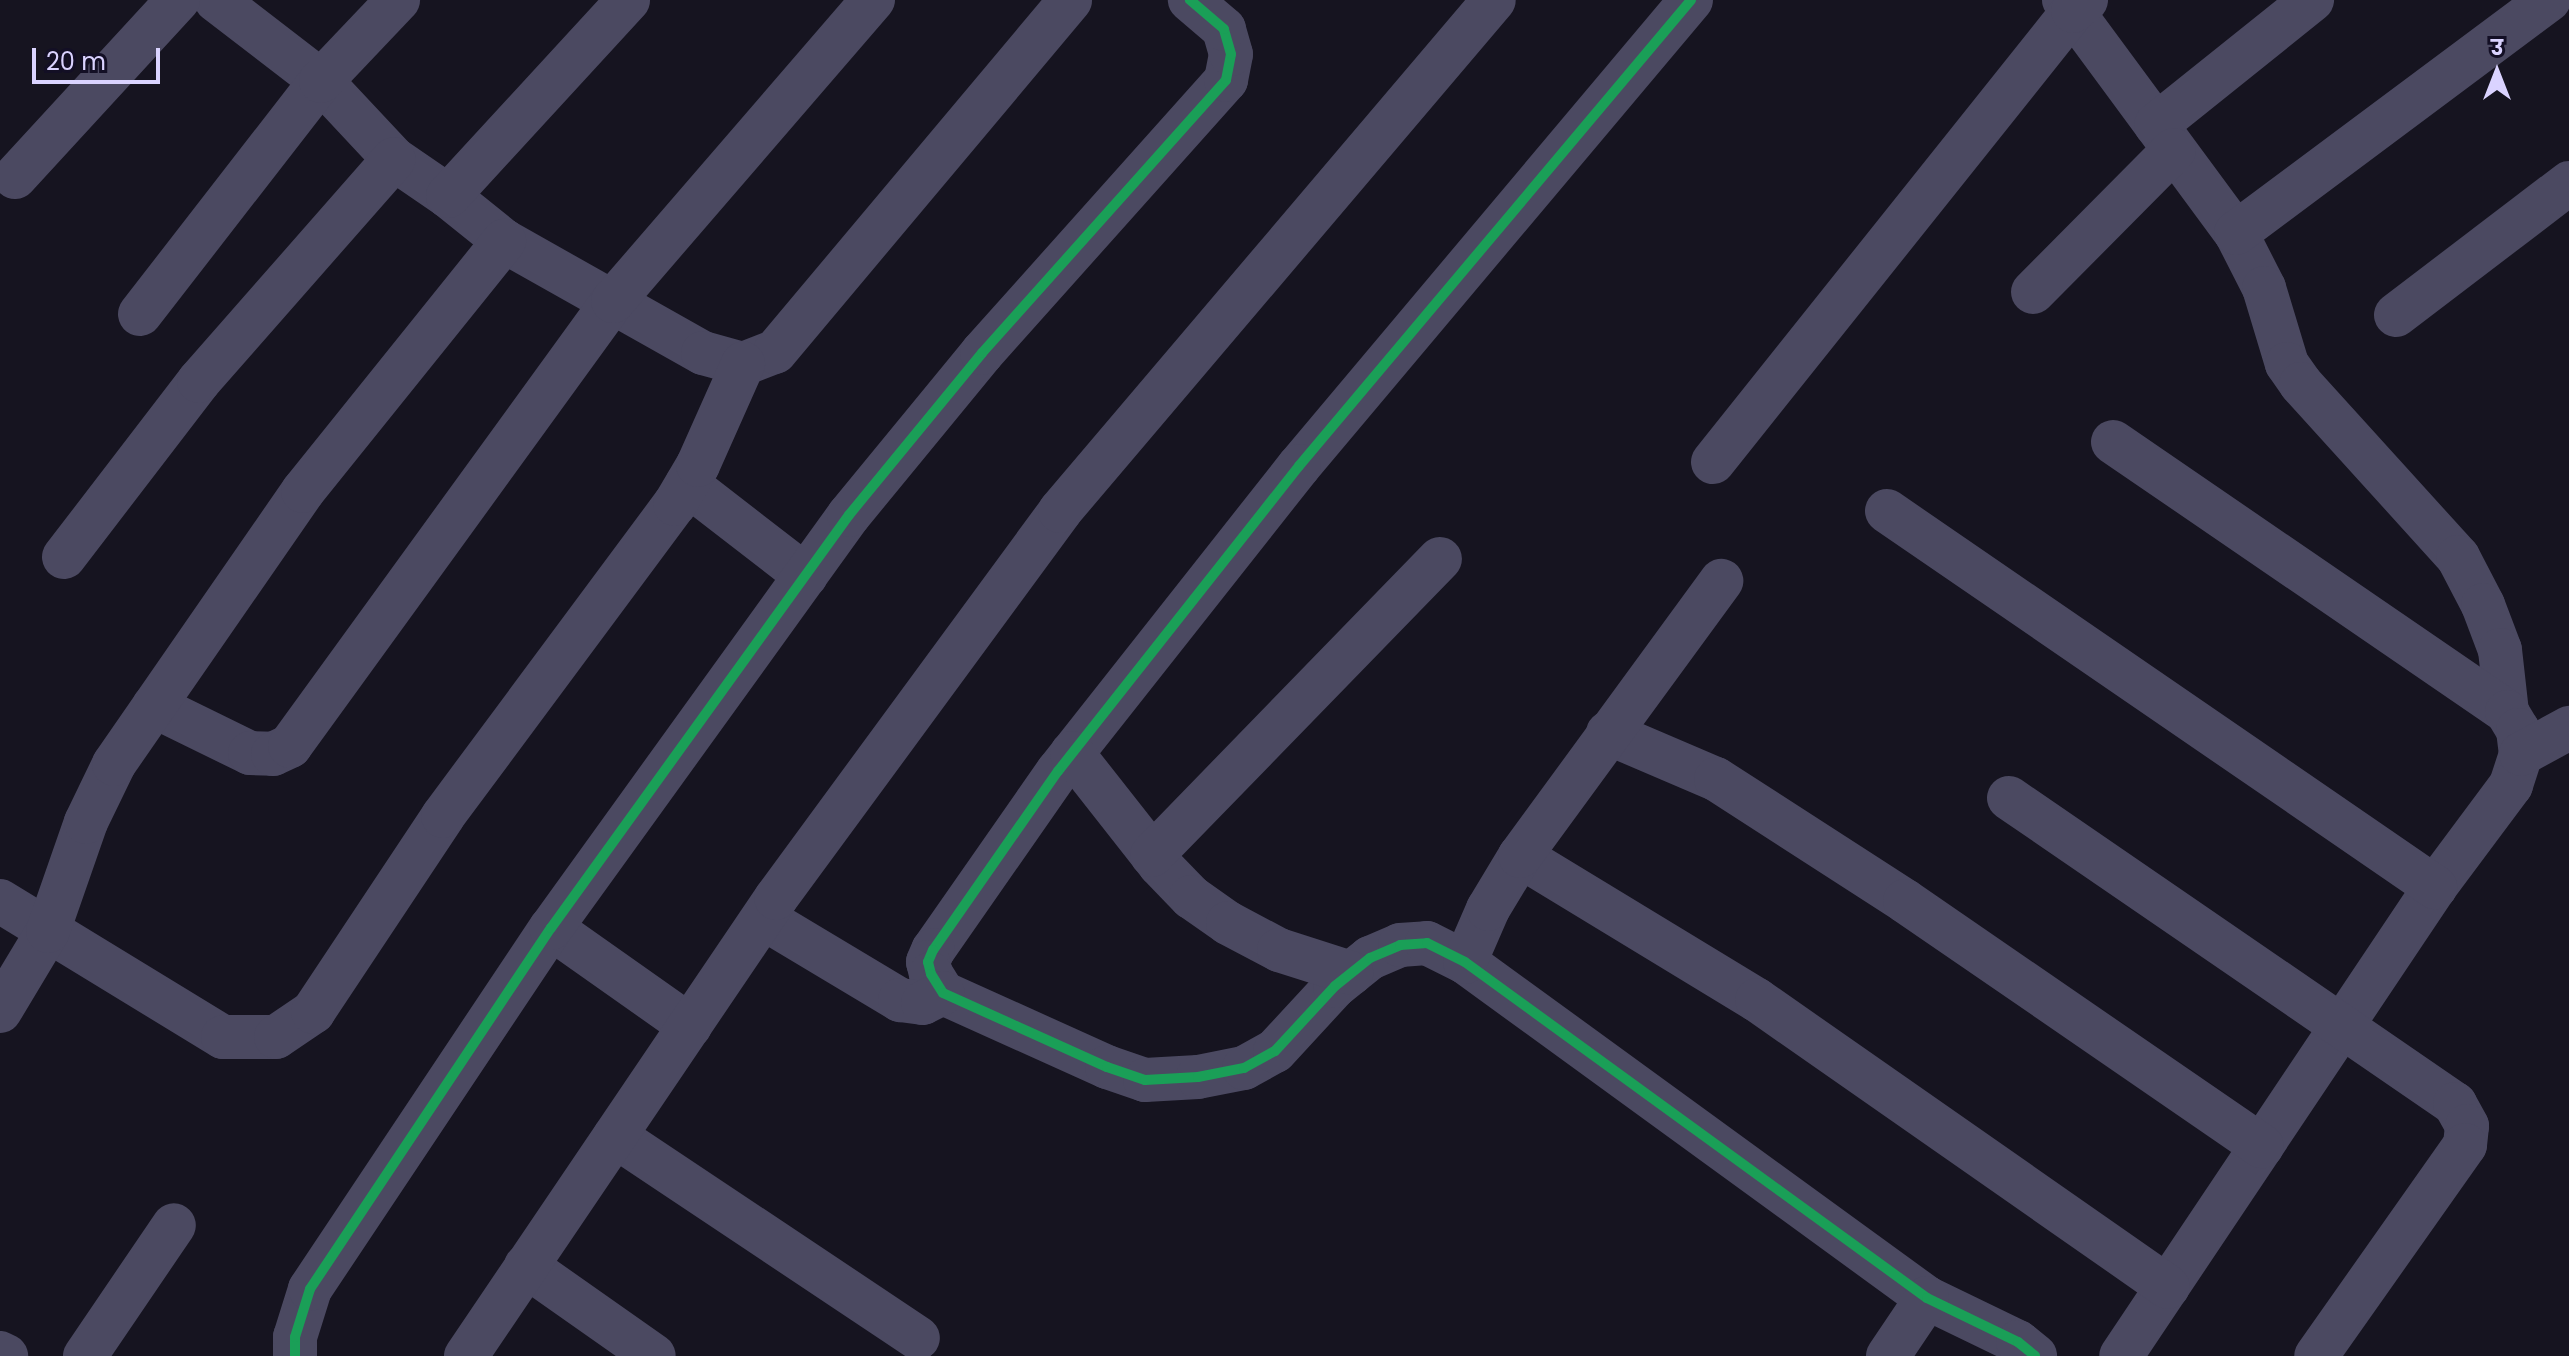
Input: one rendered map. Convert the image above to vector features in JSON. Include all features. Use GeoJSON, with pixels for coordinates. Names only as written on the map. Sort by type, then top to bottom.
{"type":"FeatureCollection","features":[{"type":"Feature","properties":{"kind":"street"},"geometry":{"type":"LineString","coordinates":[[15,177],[178,0]]}},
{"type":"Feature","properties":{"kind":"street"},"geometry":{"type":"LineString","coordinates":[[216,0],[321,81],[394,159],[448,196],[504,241],[703,353],[743,364],[775,352],[1070,0]]}},
{"type":"Feature","properties":{"kind":"street"},"geometry":{"type":"LineString","coordinates":[[140,314],[321,81],[398,0]]}},
{"type":"Feature","properties":{"kind":"street"},"geometry":{"type":"LineString","coordinates":[[448,196],[628,0]]}},
{"type":"Feature","properties":{"kind":"street"},"geometry":{"type":"LineString","coordinates":[[154,706],[250,753],[273,754],[290,746],[613,301],[873,0]]}},
{"type":"Feature","properties":{"kind":"street"},"geometry":{"type":"LineString","coordinates":[[295,1356],[295,1337],[310,1289],[551,928],[849,515],[982,353],[1226,80],[1231,54],[1224,29],[1190,0]]}},
{"type":"Feature","properties":{"kind":"street"},"geometry":{"type":"LineString","coordinates":[[466,1356],[763,918],[1060,511],[1494,0]]}},
{"type":"Feature","properties":{"kind":"street"},"geometry":{"type":"LineString","coordinates":[[1691,0],[1299,466],[1072,753],[933,950],[928,962],[931,974],[943,993],[1107,1067],[1145,1080],[1198,1077],[1244,1068],[1275,1051],[1351,973],[1370,958],[1400,945],[1427,943],[1465,962],[1927,1298],[2018,1342],[2035,1356]]}},
{"type":"Feature","properties":{"kind":"street"},"geometry":{"type":"LineString","coordinates":[[2033,292],[2165,137],[2312,0]]}},
{"type":"Feature","properties":{"kind":"street"},"geometry":{"type":"LineString","coordinates":[[2236,233],[2549,0]]}},
{"type":"Feature","properties":{"kind":"street"},"geometry":{"type":"LineString","coordinates":[[1713,462],[2075,4],[2165,137],[2236,233],[2264,288],[2287,364],[2301,384],[2458,557],[2483,605],[2500,650],[2507,712]]}},
{"type":"Feature","properties":{"kind":"street"},"geometry":{"type":"LineString","coordinates":[[64,557],[199,381],[394,159]]}},
{"type":"Feature","properties":{"kind":"street"},"geometry":{"type":"LineString","coordinates":[[2396,315],[2569,183]]}},
{"type":"Feature","properties":{"kind":"street"},"geometry":{"type":"LineString","coordinates":[[0,1011],[48,931],[86,822],[114,764],[303,491],[504,241]]}},
{"type":"Feature","properties":{"kind":"street"},"geometry":{"type":"LineString","coordinates":[[0,901],[223,1037],[276,1037],[313,1012],[443,816],[687,484],[743,364]]}},
{"type":"Feature","properties":{"kind":"street"},"geometry":{"type":"LineString","coordinates":[[2113,442],[2507,712],[2518,730],[2521,754],[2511,785],[2435,887],[2121,1356]]}},
{"type":"Feature","properties":{"kind":"street"},"geometry":{"type":"LineString","coordinates":[[687,484],[806,576]]}},
{"type":"Feature","properties":{"kind":"street"},"geometry":{"type":"LineString","coordinates":[[1887,511],[2435,887]]}},
{"type":"Feature","properties":{"kind":"street"},"geometry":{"type":"LineString","coordinates":[[1152,855],[1440,559]]}},
{"type":"Feature","properties":{"kind":"street"},"geometry":{"type":"LineString","coordinates":[[1465,962],[1488,909],[1520,856],[1721,581]]}},
{"type":"Feature","properties":{"kind":"street"},"geometry":{"type":"LineString","coordinates":[[2521,754],[2569,728]]}},
{"type":"Feature","properties":{"kind":"street"},"geometry":{"type":"LineString","coordinates":[[1608,733],[1716,779],[1737,792],[1905,901],[2262,1146]]}},
{"type":"Feature","properties":{"kind":"street"},"geometry":{"type":"LineString","coordinates":[[1072,753],[1152,855],[1191,897],[1228,923],[1279,950],[1351,973]]}},
{"type":"Feature","properties":{"kind":"street"},"geometry":{"type":"LineString","coordinates":[[2009,798],[2455,1104],[2467,1126],[2465,1145],[2316,1356]]}},
{"type":"Feature","properties":{"kind":"street"},"geometry":{"type":"LineString","coordinates":[[1520,856],[1757,1000],[2168,1287]]}},
{"type":"Feature","properties":{"kind":"street"},"geometry":{"type":"LineString","coordinates":[[763,918],[900,1000],[923,1003],[943,993]]}},
{"type":"Feature","properties":{"kind":"street"},"geometry":{"type":"LineString","coordinates":[[551,928],[690,1026]]}},
{"type":"Feature","properties":{"kind":"street"},"geometry":{"type":"LineString","coordinates":[[615,1136],[918,1338]]}},
{"type":"Feature","properties":{"kind":"street"},"geometry":{"type":"LineString","coordinates":[[85,1356],[174,1225]]}},
{"type":"Feature","properties":{"kind":"street"},"geometry":{"type":"LineString","coordinates":[[526,1266],[654,1356]]}},
{"type":"Feature","properties":{"kind":"street"},"geometry":{"type":"LineString","coordinates":[[1888,1356],[1927,1298]]}},
{"type":"Feature","properties":{"kind":"street"},"geometry":{"type":"LineString","coordinates":[[0,1353],[6,1356]]}},
{"type":"Feature","properties":{"kind":"cycle path"},"geometry":{"type":"LineString","coordinates":[[295,1356],[295,1337],[310,1289],[551,928],[849,515],[982,353],[1226,80],[1231,54],[1224,29],[1190,0]]}},
{"type":"Feature","properties":{"kind":"cycle path"},"geometry":{"type":"LineString","coordinates":[[1691,0],[1299,466],[1058,771],[933,950],[928,962],[931,974],[943,993],[1107,1067],[1145,1080],[1198,1077],[1244,1068],[1275,1051],[1335,986],[1370,958],[1400,945],[1427,943],[1465,962],[1927,1298],[2018,1342],[2035,1356]]}}]}
